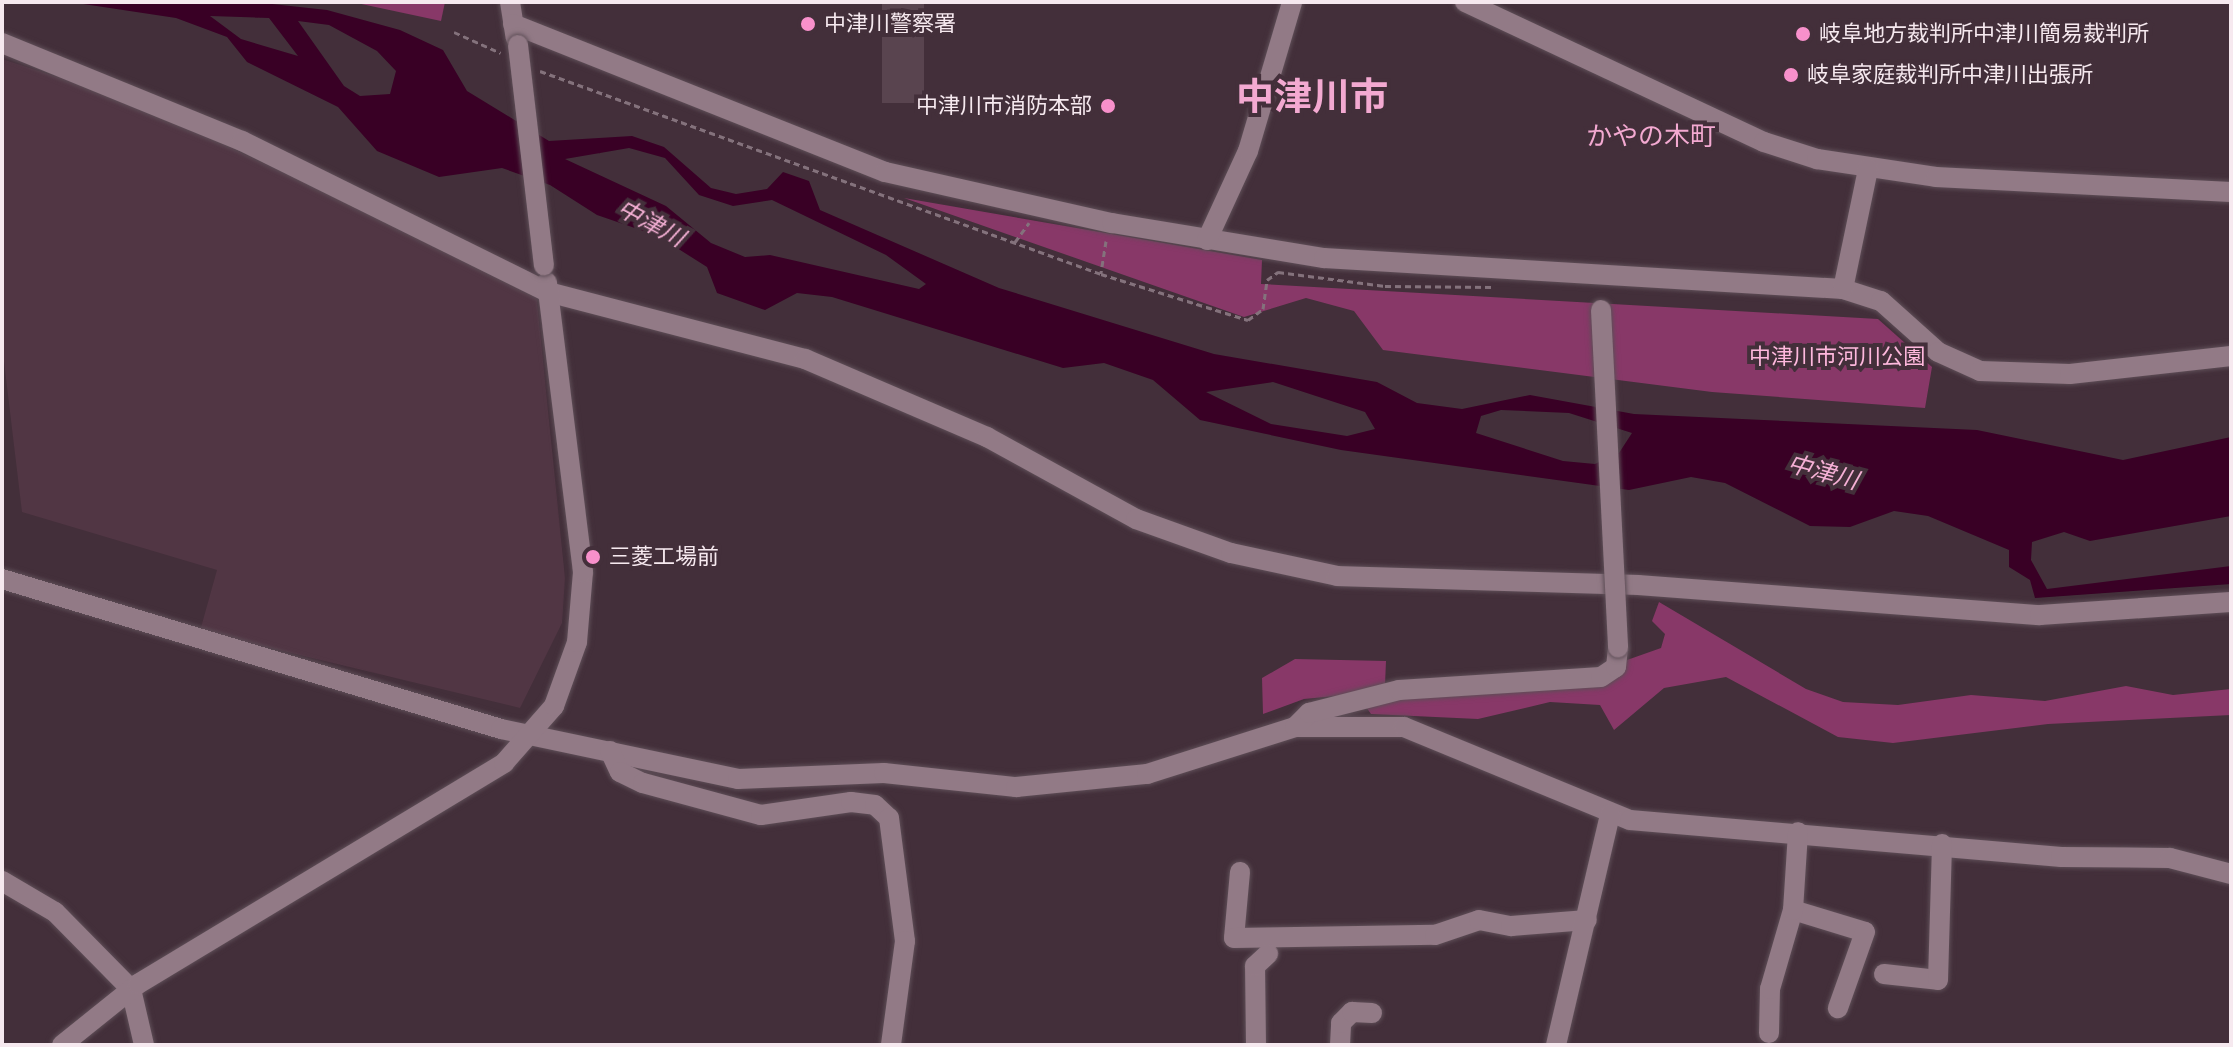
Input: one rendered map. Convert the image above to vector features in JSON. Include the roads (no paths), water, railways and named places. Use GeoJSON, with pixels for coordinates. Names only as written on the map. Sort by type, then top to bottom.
{"type":"FeatureCollection","features":[{"type":"Feature","properties":{"kind":"street"},"geometry":{"type":"LineString","coordinates":[[62,1045],[131,989],[457,794],[534,735],[577,642],[583,572],[510,2]]}},
{"type":"Feature","properties":{"kind":"street"},"geometry":{"type":"LineString","coordinates":[[1207,240],[1248,151],[1292,2]]}},
{"type":"Feature","properties":{"kind":"street"},"geometry":{"type":"LineString","coordinates":[[1465,2],[1764,142],[1868,169],[2231,192]]}},
{"type":"Feature","properties":{"kind":"street"},"geometry":{"type":"LineString","coordinates":[[513,24],[885,172],[1207,240],[1324,258],[1599,277],[1843,289],[1889,306],[1938,352],[1980,371],[2041,374],[2231,356]]}},
{"type":"Feature","properties":{"kind":"street"},"geometry":{"type":"LineString","coordinates":[[10,46],[229,135],[548,292],[805,359],[987,437],[1136,519],[1231,553],[1337,576],[1638,585],[2040,615],[2231,602]]}},
{"type":"Feature","properties":{"kind":"street"},"geometry":{"type":"LineString","coordinates":[[1843,289],[1868,169]]}},
{"type":"Feature","properties":{"kind":"street"},"geometry":{"type":"LineString","coordinates":[[1295,727],[1309,713],[1399,690],[1601,677],[1616,667],[1618,648],[1599,277]]}},
{"type":"Feature","properties":{"kind":"street"},"geometry":{"type":"LineString","coordinates":[[2,579],[534,735],[750,780],[845,772],[1016,787],[1147,774],[1295,727],[1404,727],[1610,814],[2061,857],[2170,858],[2231,874]]}},
{"type":"Feature","properties":{"kind":"street"},"geometry":{"type":"LineString","coordinates":[[610,751],[620,772],[643,783],[761,815],[851,802],[875,805],[889,818],[905,941],[891,1045]]}},
{"type":"Feature","properties":{"kind":"street"},"geometry":{"type":"LineString","coordinates":[[1556,1045],[1610,814]]}},
{"type":"Feature","properties":{"kind":"street"},"geometry":{"type":"LineString","coordinates":[[1769,1033],[1770,989],[1793,910],[1798,832]]}},
{"type":"Feature","properties":{"kind":"street"},"geometry":{"type":"LineString","coordinates":[[1884,974],[1938,980],[1942,844]]}},
{"type":"Feature","properties":{"kind":"street"},"geometry":{"type":"LineString","coordinates":[[1240,872],[1234,938],[1435,935],[1479,920],[1511,926],[1587,920]]}},
{"type":"Feature","properties":{"kind":"street"},"geometry":{"type":"LineString","coordinates":[[2,881],[55,912],[131,989],[144,1045]]}},
{"type":"Feature","properties":{"kind":"street"},"geometry":{"type":"LineString","coordinates":[[1793,910],[1865,932],[1838,1008]]}},
{"type":"Feature","properties":{"kind":"street"},"geometry":{"type":"LineString","coordinates":[[1256,1045],[1255,966],[1268,954]]}},
{"type":"Feature","properties":{"kind":"street"},"geometry":{"type":"LineString","coordinates":[[1340,1045],[1341,1023],[1352,1012],[1372,1013]]}},
{"type":"Feature","properties":{"kind":"water","name":"中津川"},"geometry":{"type":"Polygon","coordinates":[[[70,2],[254,2],[327,10],[400,30],[443,50],[467,91],[549,141],[632,136],[664,147],[711,188],[736,194],[767,189],[783,172],[809,181],[820,210],[999,288],[1214,354],[1377,382],[1417,403],[1462,409],[1530,395],[1634,414],[1977,430],[2123,460],[2231,437],[2231,516],[2090,541],[2064,532],[2032,542],[2031,560],[2047,589],[2231,566],[2231,584],[2035,598],[2030,580],[2009,567],[2009,550],[1928,516],[1894,511],[1850,527],[1810,526],[1725,483],[1691,477],[1629,490],[1341,450],[1200,420],[1153,380],[1104,363],[1063,368],[832,297],[797,293],[765,310],[717,293],[707,267],[658,236],[597,215],[550,185],[502,168],[439,177],[377,151],[338,107],[247,62],[227,37],[176,18],[70,2]],[[210,16],[241,39],[298,56],[269,18],[210,16]],[[298,21],[344,86],[360,96],[390,94],[396,71],[377,51],[329,25],[298,21]],[[629,148],[565,159],[666,206],[711,243],[745,257],[770,255],[919,289],[926,284],[886,255],[772,200],[733,206],[699,195],[665,158],[629,148]],[[1273,382],[1206,392],[1271,424],[1347,436],[1375,429],[1365,412],[1273,382]],[[1501,410],[1481,416],[1476,433],[1563,461],[1595,464],[1619,453],[1632,433],[1569,413],[1501,410]]]}},
{"type":"Feature","properties":{"kind":"place","name":"中津川警察署"},"geometry":{"type":"Point","coordinates":[808,24]}},
{"type":"Feature","properties":{"kind":"place","name":"岐阜地方裁判所中津川簡易裁判所"},"geometry":{"type":"Point","coordinates":[1803,34]}},
{"type":"Feature","properties":{"kind":"place","name":"岐阜家庭裁判所中津川出張所"},"geometry":{"type":"Point","coordinates":[1791,75]}},
{"type":"Feature","properties":{"kind":"place","name":"中津川市消防本部"},"geometry":{"type":"Point","coordinates":[1108,106]}},
{"type":"Feature","properties":{"kind":"place","name":"三菱工場前"},"geometry":{"type":"Point","coordinates":[593,557]}},
{"type":"Feature","properties":{"kind":"district","name":"中津川市"},"geometry":{"type":"Point","coordinates":[1312,98]}},
{"type":"Feature","properties":{"kind":"district","name":"かやの木町"},"geometry":{"type":"Point","coordinates":[1651,137]}},
{"type":"Feature","properties":{"kind":"park label","name":"中津川市河川公園"},"geometry":{"type":"Point","coordinates":[1837,357]}}]}
